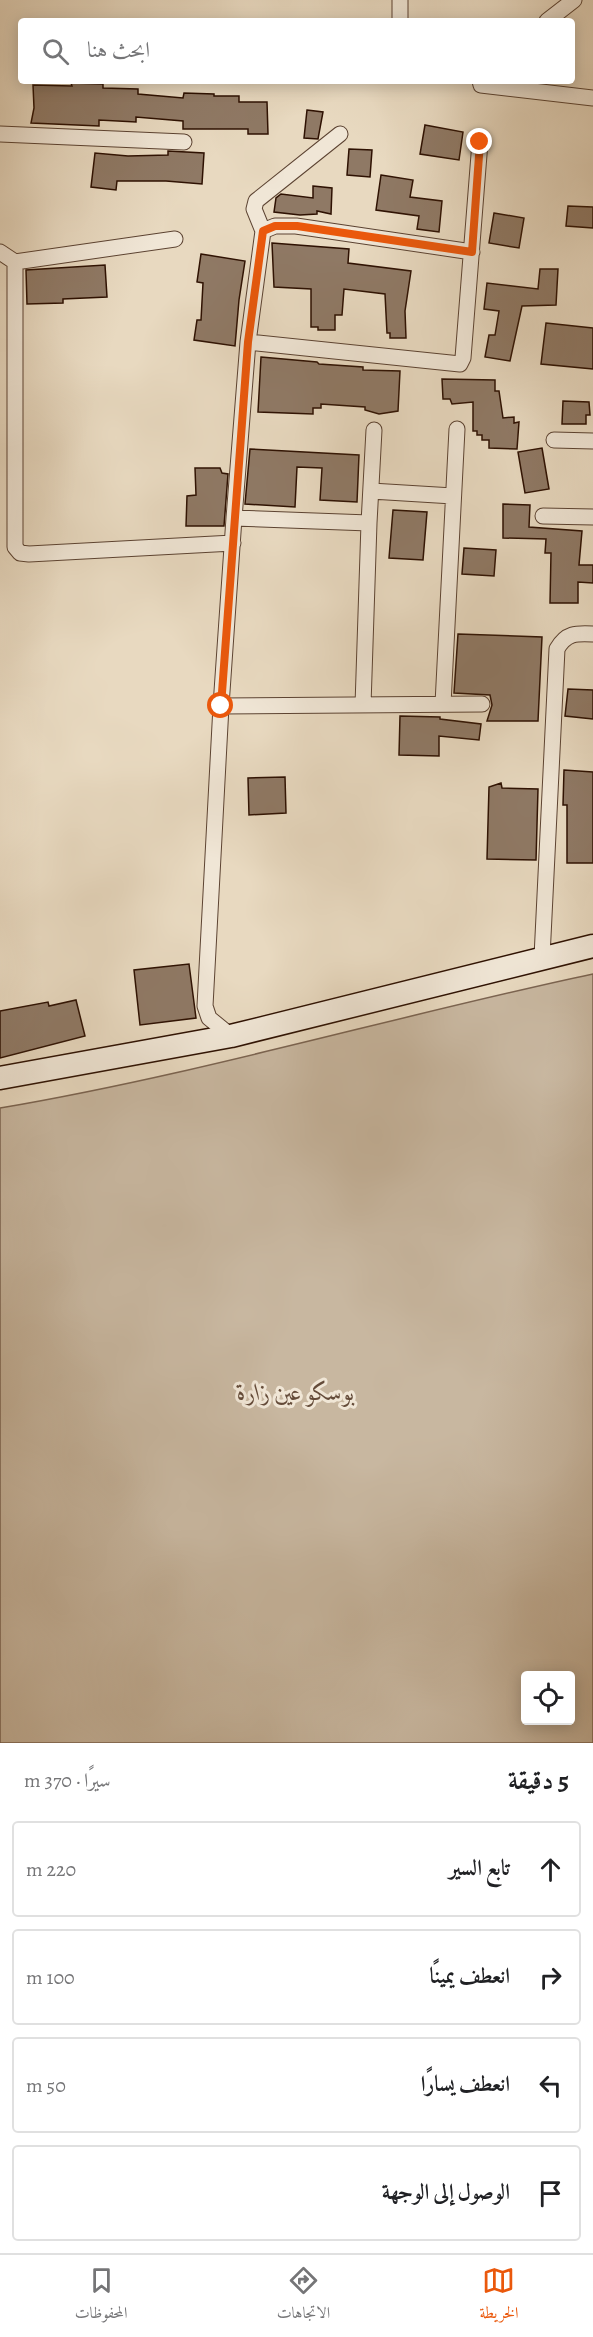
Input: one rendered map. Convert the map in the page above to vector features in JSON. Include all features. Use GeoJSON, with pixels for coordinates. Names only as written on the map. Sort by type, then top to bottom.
{"type":"FeatureCollection","features":[{"type":"Feature","properties":{"kind":"main road"},"geometry":{"type":"LineString","coordinates":[[0,1078],[231,1036],[593,946]]}},
{"type":"Feature","properties":{"kind":"street"},"geometry":{"type":"LineString","coordinates":[[400,0],[400,18]]}},
{"type":"Feature","properties":{"kind":"street"},"geometry":{"type":"LineString","coordinates":[[551,18],[574,0]]}},
{"type":"Feature","properties":{"kind":"street"},"geometry":{"type":"LineString","coordinates":[[481,84],[593,98]]}},
{"type":"Feature","properties":{"kind":"street"},"geometry":{"type":"LineString","coordinates":[[0,134],[184,142]]}},
{"type":"Feature","properties":{"kind":"street"},"geometry":{"type":"LineString","coordinates":[[231,1036],[209,1018],[205,1006],[221,706],[234,518],[248,342],[263,231],[254,209],[256,201],[340,134]]}},
{"type":"Feature","properties":{"kind":"street"},"geometry":{"type":"LineString","coordinates":[[248,342],[460,364],[463,358],[480,142]]}},
{"type":"Feature","properties":{"kind":"street"},"geometry":{"type":"LineString","coordinates":[[263,231],[275,226],[297,226],[472,252]]}},
{"type":"Feature","properties":{"kind":"street"},"geometry":{"type":"LineString","coordinates":[[0,252],[15,262],[175,239]]}},
{"type":"Feature","properties":{"kind":"street"},"geometry":{"type":"LineString","coordinates":[[15,262],[15,547],[20,553],[29,554],[233,543]]}},
{"type":"Feature","properties":{"kind":"street"},"geometry":{"type":"LineString","coordinates":[[443,704],[457,429]]}},
{"type":"Feature","properties":{"kind":"street"},"geometry":{"type":"LineString","coordinates":[[363,705],[374,430]]}},
{"type":"Feature","properties":{"kind":"street"},"geometry":{"type":"LineString","coordinates":[[554,440],[593,441]]}},
{"type":"Feature","properties":{"kind":"street"},"geometry":{"type":"LineString","coordinates":[[371,491],[453,496]]}},
{"type":"Feature","properties":{"kind":"street"},"geometry":{"type":"LineString","coordinates":[[543,516],[593,516]]}},
{"type":"Feature","properties":{"kind":"street"},"geometry":{"type":"LineString","coordinates":[[234,518],[369,523]]}},
{"type":"Feature","properties":{"kind":"street"},"geometry":{"type":"LineString","coordinates":[[542,957],[557,650],[563,638],[576,633],[593,633]]}},
{"type":"Feature","properties":{"kind":"street"},"geometry":{"type":"LineString","coordinates":[[221,706],[482,704]]}},
{"type":"Feature","properties":{"kind":"green space","name":"بوسكو عين زارة"},"geometry":{"type":"Polygon","coordinates":[[[593,974],[593,1743],[0,1743],[0,1108],[223,1062],[593,974]]]}},
{"type":"Feature","properties":{"kind":"building"},"geometry":{"type":"Polygon","coordinates":[[[71,84],[103,84],[103,88],[138,89],[138,94],[183,98],[184,93],[214,94],[214,96],[239,96],[239,102],[267,102],[268,134],[248,134],[248,129],[183,129],[183,121],[136,117],[136,122],[99,120],[99,126],[31,123],[34,108],[33,85],[72,86],[71,84]]]}},
{"type":"Feature","properties":{"kind":"building"},"geometry":{"type":"Polygon","coordinates":[[[307,110],[323,112],[318,139],[304,138],[307,110]]]}},
{"type":"Feature","properties":{"kind":"building"},"geometry":{"type":"Polygon","coordinates":[[[425,125],[463,132],[459,160],[420,154],[425,125]]]}},
{"type":"Feature","properties":{"kind":"building"},"geometry":{"type":"Polygon","coordinates":[[[349,149],[372,150],[370,177],[347,175],[349,149]]]}},
{"type":"Feature","properties":{"kind":"building"},"geometry":{"type":"Polygon","coordinates":[[[168,151],[204,153],[202,184],[117,181],[116,190],[91,187],[95,153],[128,156],[168,155],[168,151]]]}},
{"type":"Feature","properties":{"kind":"building"},"geometry":{"type":"Polygon","coordinates":[[[381,175],[413,180],[410,197],[442,201],[439,232],[417,229],[419,216],[376,210],[381,175]]]}},
{"type":"Feature","properties":{"kind":"building"},"geometry":{"type":"Polygon","coordinates":[[[313,186],[332,188],[331,214],[317,211],[317,214],[300,215],[274,212],[276,198],[281,194],[313,198],[313,186]]]}},
{"type":"Feature","properties":{"kind":"building"},"geometry":{"type":"Polygon","coordinates":[[[568,206],[593,207],[593,228],[566,226],[568,206]]]}},
{"type":"Feature","properties":{"kind":"building"},"geometry":{"type":"Polygon","coordinates":[[[494,213],[524,218],[519,248],[489,243],[494,213]]]}},
{"type":"Feature","properties":{"kind":"building"},"geometry":{"type":"Polygon","coordinates":[[[272,243],[349,249],[348,263],[411,271],[405,311],[406,338],[390,338],[390,333],[387,333],[385,294],[344,289],[342,315],[335,315],[335,330],[318,330],[318,327],[311,327],[311,289],[274,287],[272,243]]]}},
{"type":"Feature","properties":{"kind":"building"},"geometry":{"type":"Polygon","coordinates":[[[201,254],[245,261],[235,346],[194,340],[197,320],[201,320],[203,283],[197,282],[201,254]]]}},
{"type":"Feature","properties":{"kind":"building"},"geometry":{"type":"Polygon","coordinates":[[[105,265],[107,297],[63,299],[63,303],[27,304],[26,270],[105,265]]]}},
{"type":"Feature","properties":{"kind":"building"},"geometry":{"type":"Polygon","coordinates":[[[540,269],[558,269],[556,305],[522,306],[510,361],[485,357],[489,335],[495,335],[499,311],[484,309],[487,283],[538,289],[540,269]]]}},
{"type":"Feature","properties":{"kind":"building"},"geometry":{"type":"Polygon","coordinates":[[[546,323],[593,328],[593,369],[541,364],[546,323]]]}},
{"type":"Feature","properties":{"kind":"building"},"geometry":{"type":"Polygon","coordinates":[[[261,357],[363,367],[363,370],[400,371],[398,411],[379,414],[365,410],[365,407],[321,404],[321,408],[313,408],[313,414],[258,412],[261,357]]]}},
{"type":"Feature","properties":{"kind":"building"},"geometry":{"type":"Polygon","coordinates":[[[442,379],[495,380],[495,391],[499,391],[503,418],[514,417],[514,423],[519,422],[517,449],[489,448],[489,440],[482,440],[482,435],[477,435],[477,431],[473,431],[473,402],[452,404],[450,399],[443,399],[442,379]]]}},
{"type":"Feature","properties":{"kind":"building"},"geometry":{"type":"Polygon","coordinates":[[[563,401],[589,402],[590,415],[586,415],[586,424],[562,424],[563,401]]]}},
{"type":"Feature","properties":{"kind":"building"},"geometry":{"type":"Polygon","coordinates":[[[542,448],[549,489],[525,493],[518,452],[542,448]]]}},
{"type":"Feature","properties":{"kind":"building"},"geometry":{"type":"Polygon","coordinates":[[[250,449],[359,455],[357,502],[320,500],[322,468],[297,467],[295,507],[245,504],[250,449]]]}},
{"type":"Feature","properties":{"kind":"building"},"geometry":{"type":"Polygon","coordinates":[[[195,468],[220,468],[222,473],[228,474],[224,526],[186,526],[187,496],[196,495],[195,468]]]}},
{"type":"Feature","properties":{"kind":"building"},"geometry":{"type":"Polygon","coordinates":[[[503,504],[530,505],[529,527],[582,531],[579,565],[593,565],[593,583],[578,582],[578,603],[550,603],[551,553],[545,553],[546,539],[503,538],[503,504]]]}},
{"type":"Feature","properties":{"kind":"building"},"geometry":{"type":"Polygon","coordinates":[[[393,510],[427,512],[423,560],[389,558],[393,510]]]}},
{"type":"Feature","properties":{"kind":"building"},"geometry":{"type":"Polygon","coordinates":[[[464,548],[496,550],[494,576],[462,574],[464,548]]]}},
{"type":"Feature","properties":{"kind":"building"},"geometry":{"type":"Polygon","coordinates":[[[458,634],[542,637],[538,721],[487,721],[492,705],[490,695],[454,693],[458,634]]]}},
{"type":"Feature","properties":{"kind":"building"},"geometry":{"type":"Polygon","coordinates":[[[568,689],[593,690],[593,719],[565,716],[568,689]]]}},
{"type":"Feature","properties":{"kind":"building"},"geometry":{"type":"Polygon","coordinates":[[[400,716],[440,717],[440,719],[481,724],[479,740],[439,736],[439,756],[399,755],[400,716]]]}},
{"type":"Feature","properties":{"kind":"building"},"geometry":{"type":"Polygon","coordinates":[[[564,770],[593,772],[593,863],[567,863],[567,805],[563,805],[564,770]]]}},
{"type":"Feature","properties":{"kind":"building"},"geometry":{"type":"Polygon","coordinates":[[[285,777],[286,813],[249,815],[248,778],[285,777]]]}},
{"type":"Feature","properties":{"kind":"building"},"geometry":{"type":"Polygon","coordinates":[[[501,783],[502,788],[538,789],[536,860],[487,859],[489,787],[501,783]]]}},
{"type":"Feature","properties":{"kind":"building"},"geometry":{"type":"Polygon","coordinates":[[[189,964],[196,1018],[140,1025],[134,970],[189,964]]]}},
{"type":"Feature","properties":{"kind":"building"},"geometry":{"type":"Polygon","coordinates":[[[76,1000],[85,1036],[0,1058],[0,1011],[48,1002],[49,1006],[76,1000]]]}},
{"type":"Feature","properties":{"kind":"route"},"geometry":{"type":"LineString","coordinates":[[221,706],[248,342],[263,231],[275,226],[297,226],[472,252],[480,142]]}}]}
